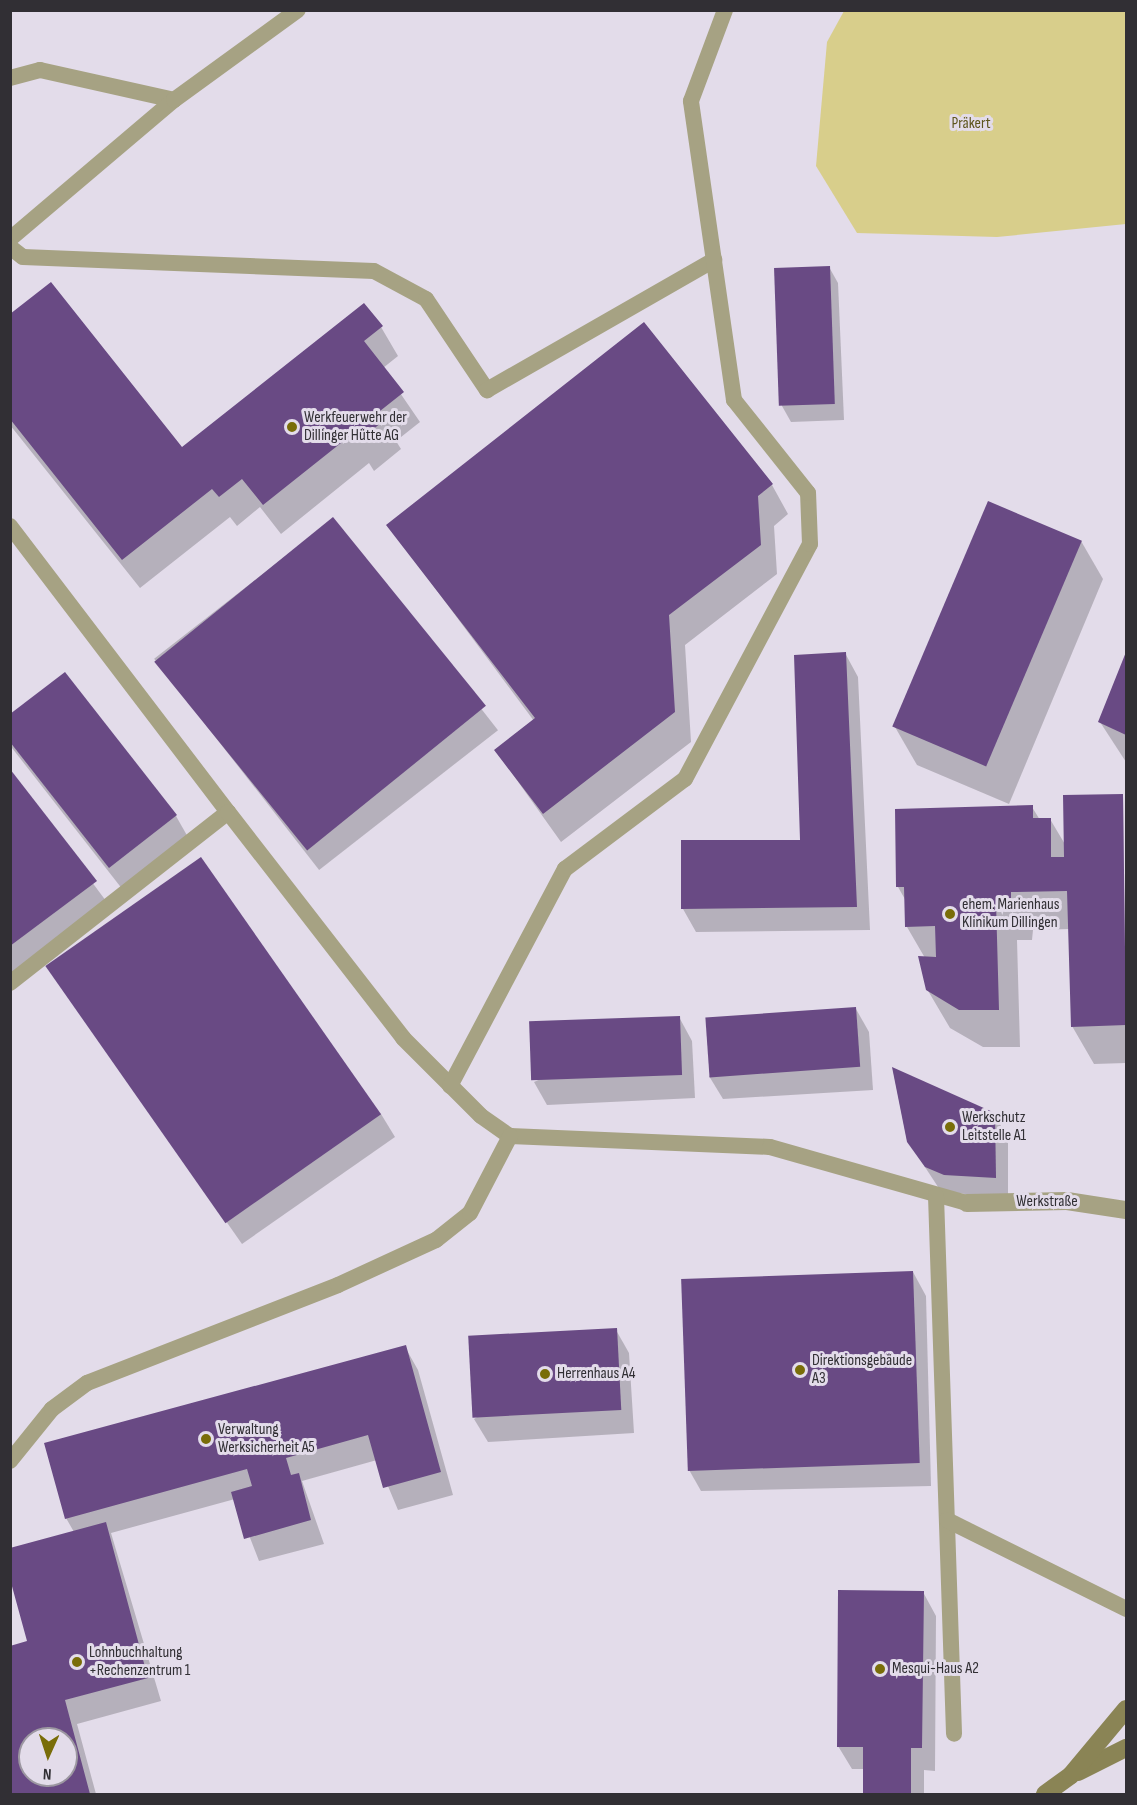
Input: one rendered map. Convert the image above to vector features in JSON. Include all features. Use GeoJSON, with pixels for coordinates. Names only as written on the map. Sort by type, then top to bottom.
{"type":"FeatureCollection","features":[{"type":"Feature","properties":{"kind":"main road"},"geometry":{"type":"LineString","coordinates":[[1071,1775],[1126,1709]]}},
{"type":"Feature","properties":{"kind":"main road"},"geometry":{"type":"LineString","coordinates":[[1045,1794],[1071,1775],[1126,1748]]}},
{"type":"Feature","properties":{"kind":"street","name":"Werkstraße"},"geometry":{"type":"LineString","coordinates":[[967,1203],[1067,1200],[1126,1210]]}},
{"type":"Feature","properties":{"kind":"lane"},"geometry":{"type":"LineString","coordinates":[[10,239],[174,100],[298,10]]}},
{"type":"Feature","properties":{"kind":"lane"},"geometry":{"type":"LineString","coordinates":[[450,1086],[565,869],[685,779],[810,544],[808,493],[734,400],[692,101],[725,10]]}},
{"type":"Feature","properties":{"kind":"lane"},"geometry":{"type":"LineString","coordinates":[[10,78],[40,70],[174,100]]}},
{"type":"Feature","properties":{"kind":"lane"},"geometry":{"type":"LineString","coordinates":[[10,248],[23,257],[374,271],[426,299],[487,390],[714,260]]}},
{"type":"Feature","properties":{"kind":"lane"},"geometry":{"type":"LineString","coordinates":[[10,526],[403,1038],[450,1086],[510,1136],[771,1146],[936,1196],[967,1203]]}},
{"type":"Feature","properties":{"kind":"lane"},"geometry":{"type":"LineString","coordinates":[[10,983],[228,812]]}},
{"type":"Feature","properties":{"kind":"lane"},"geometry":{"type":"LineString","coordinates":[[10,1461],[52,1409],[87,1383],[338,1285],[436,1240],[470,1213],[510,1136]]}},
{"type":"Feature","properties":{"kind":"lane"},"geometry":{"type":"LineString","coordinates":[[936,1196],[954,1734]]}},
{"type":"Feature","properties":{"kind":"lane"},"geometry":{"type":"LineString","coordinates":[[947,1520],[1126,1609]]}},
{"type":"Feature","properties":{"kind":"green space","name":"Präkert"},"geometry":{"type":"Polygon","coordinates":[[[844,11],[1126,11],[1126,224],[997,237],[857,233],[816,166],[827,42],[844,11]]]}},
{"type":"Feature","properties":{"kind":"building"},"geometry":{"type":"Polygon","coordinates":[[[830,266],[835,404],[779,406],[774,268],[830,266]]]}},
{"type":"Feature","properties":{"kind":"building","name":"Werkfeuerwehr der Dillinger Hütte AG"},"geometry":{"type":"Polygon","coordinates":[[[51,282],[182,447],[364,303],[383,326],[364,341],[404,392],[380,411],[386,419],[357,442],[351,435],[263,505],[242,479],[219,497],[212,489],[122,560],[10,419],[10,314],[51,282]]]}},
{"type":"Feature","properties":{"kind":"building"},"geometry":{"type":"Polygon","coordinates":[[[644,322],[773,484],[758,496],[761,545],[669,615],[675,712],[543,814],[494,750],[535,718],[386,525],[644,322]]]}},
{"type":"Feature","properties":{"kind":"building"},"geometry":{"type":"Polygon","coordinates":[[[988,501],[1082,541],[986,766],[892,727],[988,501]]]}},
{"type":"Feature","properties":{"kind":"building"},"geometry":{"type":"Polygon","coordinates":[[[333,517],[486,706],[307,851],[154,662],[333,517]]]}},
{"type":"Feature","properties":{"kind":"building"},"geometry":{"type":"Polygon","coordinates":[[[846,652],[857,907],[681,909],[681,840],[800,840],[794,655],[846,652]]]}},
{"type":"Feature","properties":{"kind":"building"},"geometry":{"type":"Polygon","coordinates":[[[1126,652],[1126,735],[1098,722],[1126,652]]]}},
{"type":"Feature","properties":{"kind":"building"},"geometry":{"type":"Polygon","coordinates":[[[65,672],[177,815],[109,868],[10,742],[10,714],[65,672]]]}},
{"type":"Feature","properties":{"kind":"building"},"geometry":{"type":"Polygon","coordinates":[[[10,769],[97,881],[10,946],[10,769]]]}},
{"type":"Feature","properties":{"kind":"building","name":"ehem. Marienhaus Klinikum Dillingen"},"geometry":{"type":"Polygon","coordinates":[[[1123,794],[1126,1025],[1071,1027],[1067,891],[1011,892],[1011,902],[996,902],[999,1010],[959,1010],[926,990],[918,956],[936,957],[935,926],[905,927],[904,887],[896,887],[895,809],[1033,805],[1033,818],[1051,818],[1051,857],[1064,857],[1063,795],[1123,794]]]}},
{"type":"Feature","properties":{"kind":"building"},"geometry":{"type":"Polygon","coordinates":[[[201,857],[381,1114],[225,1223],[45,966],[201,857]]]}},
{"type":"Feature","properties":{"kind":"building"},"geometry":{"type":"Polygon","coordinates":[[[856,1007],[860,1067],[710,1077],[705,1018],[856,1007]]]}},
{"type":"Feature","properties":{"kind":"building"},"geometry":{"type":"Polygon","coordinates":[[[680,1016],[682,1075],[531,1080],[529,1021],[680,1016]]]}},
{"type":"Feature","properties":{"kind":"building","name":"Werkschutz Leitstelle A1"},"geometry":{"type":"Polygon","coordinates":[[[892,1067],[995,1113],[996,1178],[944,1175],[925,1167],[907,1142],[892,1067]]]}},
{"type":"Feature","properties":{"kind":"building","name":"Direktionsgebäude A3"},"geometry":{"type":"Polygon","coordinates":[[[913,1271],[920,1463],[688,1471],[681,1279],[913,1271]]]}},
{"type":"Feature","properties":{"kind":"building","name":"Herrenhaus A4"},"geometry":{"type":"Polygon","coordinates":[[[617,1328],[621,1410],[472,1418],[468,1336],[617,1328]]]}},
{"type":"Feature","properties":{"kind":"building","name":"Verwaltung Werksicherheit A5"},"geometry":{"type":"Polygon","coordinates":[[[406,1345],[441,1472],[383,1488],[368,1435],[286,1458],[291,1475],[299,1473],[311,1520],[244,1539],[231,1492],[252,1486],[247,1469],[65,1519],[44,1443],[406,1345]]]}},
{"type":"Feature","properties":{"kind":"building","name":"Lohnbuchhaltung +Rechenzentrum 1"},"geometry":{"type":"Polygon","coordinates":[[[106,1522],[148,1678],[65,1700],[72,1727],[18,1727],[18,1787],[78,1787],[78,1749],[90,1794],[10,1794],[10,1646],[27,1641],[10,1579],[10,1548],[106,1522]]]}},
{"type":"Feature","properties":{"kind":"building","name":"Mesqui-Haus A2"},"geometry":{"type":"Polygon","coordinates":[[[838,1590],[924,1591],[922,1748],[911,1748],[911,1794],[863,1794],[863,1747],[837,1747],[838,1590]]]}},
{"type":"Feature","properties":{"kind":"place","name":"Werkfeuerwehr der Dillinger Hütte AG"},"geometry":{"type":"Point","coordinates":[292,427]}},
{"type":"Feature","properties":{"kind":"place","name":"ehem. Marienhaus Klinikum Dillingen"},"geometry":{"type":"Point","coordinates":[950,914]}},
{"type":"Feature","properties":{"kind":"place","name":"Werkschutz Leitstelle A1"},"geometry":{"type":"Point","coordinates":[950,1127]}},
{"type":"Feature","properties":{"kind":"place","name":"Direktionsgebäude A3"},"geometry":{"type":"Point","coordinates":[800,1370]}},
{"type":"Feature","properties":{"kind":"place","name":"Herrenhaus A4"},"geometry":{"type":"Point","coordinates":[545,1374]}},
{"type":"Feature","properties":{"kind":"place","name":"Verwaltung Werksicherheit A5"},"geometry":{"type":"Point","coordinates":[206,1439]}},
{"type":"Feature","properties":{"kind":"place","name":"Lohnbuchhaltung +Rechenzentrum 1"},"geometry":{"type":"Point","coordinates":[77,1662]}},
{"type":"Feature","properties":{"kind":"place","name":"Mesqui-Haus A2"},"geometry":{"type":"Point","coordinates":[880,1669]}}]}
